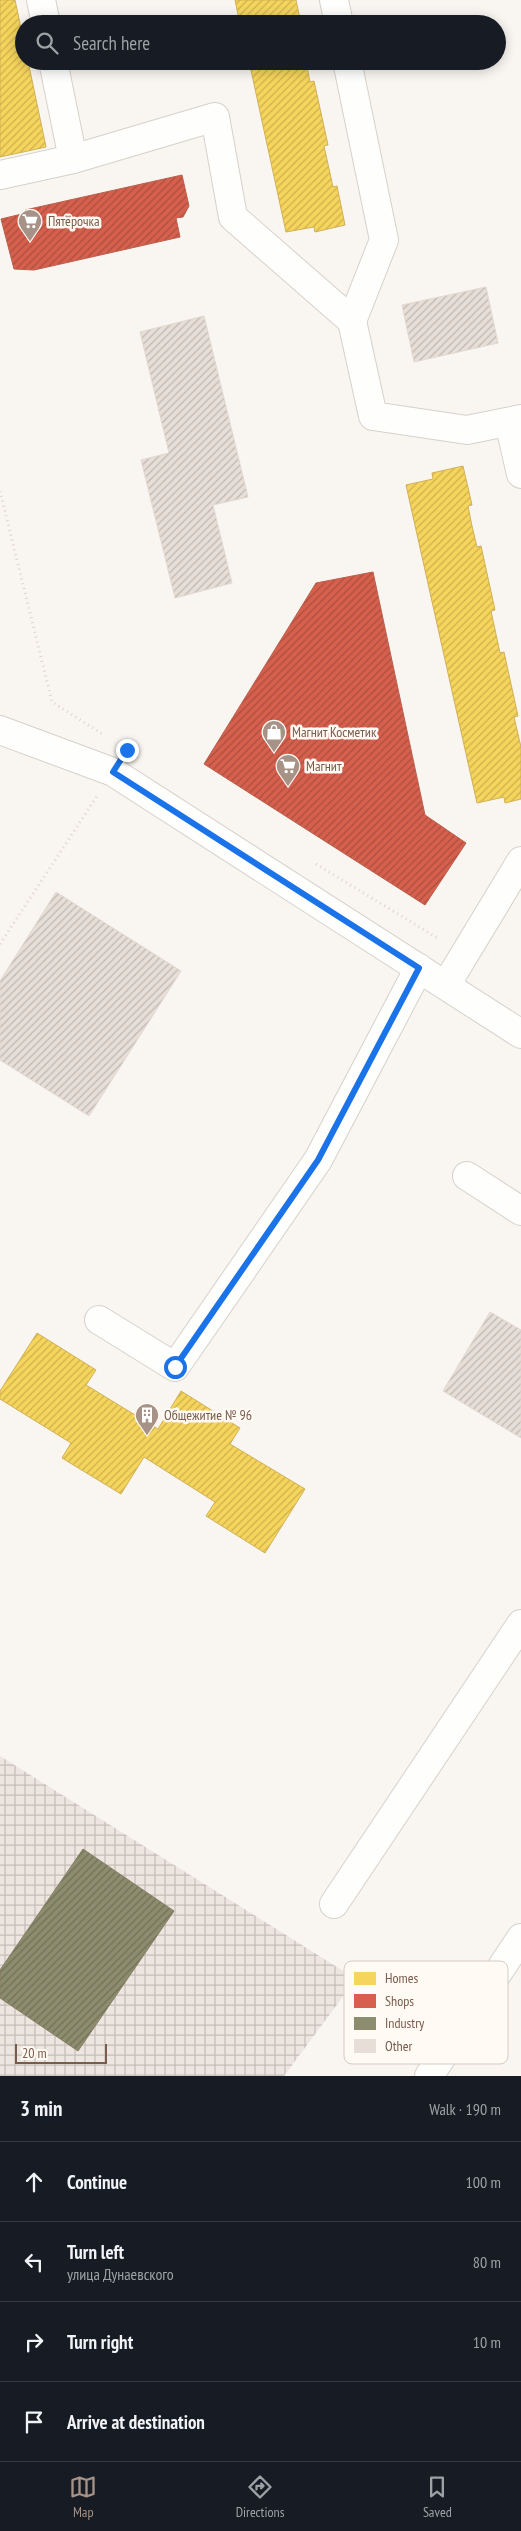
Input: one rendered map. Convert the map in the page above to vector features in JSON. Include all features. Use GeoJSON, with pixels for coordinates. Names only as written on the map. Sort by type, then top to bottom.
{"type":"FeatureCollection","features":[{"type":"Feature","properties":{"kind":"street"},"geometry":{"type":"LineString","coordinates":[[41,0],[44,15]]}},
{"type":"Feature","properties":{"kind":"street"},"geometry":{"type":"LineString","coordinates":[[334,0],[337,15]]}},
{"type":"Feature","properties":{"kind":"street"},"geometry":{"type":"LineString","coordinates":[[56,70],[73,159]]}},
{"type":"Feature","properties":{"kind":"street"},"geometry":{"type":"LineString","coordinates":[[349,70],[384,240],[352,321],[373,416],[467,430],[515,420],[521,474]]}},
{"type":"Feature","properties":{"kind":"street"},"geometry":{"type":"LineString","coordinates":[[0,175],[73,159],[215,116],[233,217],[352,321]]}},
{"type":"Feature","properties":{"kind":"street"},"geometry":{"type":"LineString","coordinates":[[0,730],[113,772],[521,1034]]}},
{"type":"Feature","properties":{"kind":"street"},"geometry":{"type":"LineString","coordinates":[[446,985],[521,861]]}},
{"type":"Feature","properties":{"kind":"street"},"geometry":{"type":"LineString","coordinates":[[99,1320],[175,1367],[318,1160],[419,968]]}},
{"type":"Feature","properties":{"kind":"street"},"geometry":{"type":"LineString","coordinates":[[466,1176],[521,1211]]}},
{"type":"Feature","properties":{"kind":"street"},"geometry":{"type":"LineString","coordinates":[[334,1904],[521,1624]]}},
{"type":"Feature","properties":{"kind":"street"},"geometry":{"type":"LineString","coordinates":[[506,1961],[521,1938]]}},
{"type":"Feature","properties":{"kind":"street"},"geometry":{"type":"LineString","coordinates":[[429,2076],[437,2064]]}},
{"type":"Feature","properties":{"kind":"path"},"geometry":{"type":"LineString","coordinates":[[0,491],[52,702],[110,739]]}},
{"type":"Feature","properties":{"kind":"path"},"geometry":{"type":"LineString","coordinates":[[0,944],[113,772]]}},
{"type":"Feature","properties":{"kind":"path"},"geometry":{"type":"LineString","coordinates":[[312,862],[464,954]]}},
{"type":"Feature","properties":{"kind":"shaded area"},"geometry":{"type":"Polygon","coordinates":[[[0,1756],[344,1971],[344,1995],[284,2076],[0,2076],[0,1756]]]}},
{"type":"Feature","properties":{"kind":"building: Homes"},"geometry":{"type":"Polygon","coordinates":[[[0,0],[15,0],[18,15],[15,15],[15,70],[30,70],[46,147],[0,157],[0,0]]]}},
{"type":"Feature","properties":{"kind":"building: Homes"},"geometry":{"type":"Polygon","coordinates":[[[235,0],[296,0],[299,15],[238,15],[235,0]]]}},
{"type":"Feature","properties":{"kind":"building: Homes"},"geometry":{"type":"Polygon","coordinates":[[[251,70],[308,70],[310,82],[314,81],[328,145],[324,146],[333,187],[337,186],[345,225],[315,232],[314,227],[286,232],[251,70]]]}},
{"type":"Feature","properties":{"kind":"building: Homes"},"geometry":{"type":"Polygon","coordinates":[[[463,466],[472,505],[468,506],[472,526],[477,547],[481,546],[495,610],[491,611],[500,653],[504,652],[518,716],[514,717],[521,747],[521,799],[505,803],[504,797],[477,803],[406,485],[433,479],[432,473],[463,466]]]}},
{"type":"Feature","properties":{"kind":"building: Homes","name":"Общежитие № 96"},"geometry":{"type":"Polygon","coordinates":[[[37,1333],[96,1370],[86,1385],[158,1429],[181,1391],[240,1428],[230,1444],[305,1489],[265,1553],[206,1516],[215,1502],[144,1457],[121,1494],[62,1458],[71,1443],[0,1399],[0,1391],[37,1333]]]}},
{"type":"Feature","properties":{"kind":"building: Shops"},"geometry":{"type":"Polygon","coordinates":[[[182,175],[189,206],[183,217],[176,218],[180,237],[34,270],[14,269],[1,219],[26,213],[25,210],[182,175]]]}},
{"type":"Feature","properties":{"kind":"building: Shops"},"geometry":{"type":"Polygon","coordinates":[[[373,572],[425,815],[466,843],[425,905],[204,764],[316,583],[373,572]]]}},
{"type":"Feature","properties":{"kind":"building: Industry"},"geometry":{"type":"Polygon","coordinates":[[[83,1849],[174,1911],[78,2051],[0,1998],[0,1970],[83,1849]]]}},
{"type":"Feature","properties":{"kind":"building: Other"},"geometry":{"type":"Polygon","coordinates":[[[486,287],[498,343],[414,362],[402,305],[486,287]]]}},
{"type":"Feature","properties":{"kind":"building: Other"},"geometry":{"type":"Polygon","coordinates":[[[204,316],[248,497],[213,505],[232,583],[175,598],[141,460],[169,453],[140,332],[204,316]]]}},
{"type":"Feature","properties":{"kind":"building: Other"},"geometry":{"type":"Polygon","coordinates":[[[56,892],[181,971],[89,1116],[0,1060],[0,981],[56,892]]]}},
{"type":"Feature","properties":{"kind":"building: Other"},"geometry":{"type":"Polygon","coordinates":[[[490,1312],[521,1330],[521,1438],[443,1391],[490,1312]]]}},
{"type":"Feature","properties":{"kind":"place","name":"Пятёрочка"},"geometry":{"type":"Point","coordinates":[30,242]}},
{"type":"Feature","properties":{"kind":"place","name":"Магнит Косметик"},"geometry":{"type":"Point","coordinates":[274,753]}},
{"type":"Feature","properties":{"kind":"place","name":"Магнит"},"geometry":{"type":"Point","coordinates":[288,787]}},
{"type":"Feature","properties":{"kind":"place","name":"Общежитие № 96"},"geometry":{"type":"Point","coordinates":[147,1436]}},
{"type":"Feature","properties":{"kind":"route"},"geometry":{"type":"LineString","coordinates":[[127,750],[113,772],[419,968],[318,1160],[175,1367]]}}]}
